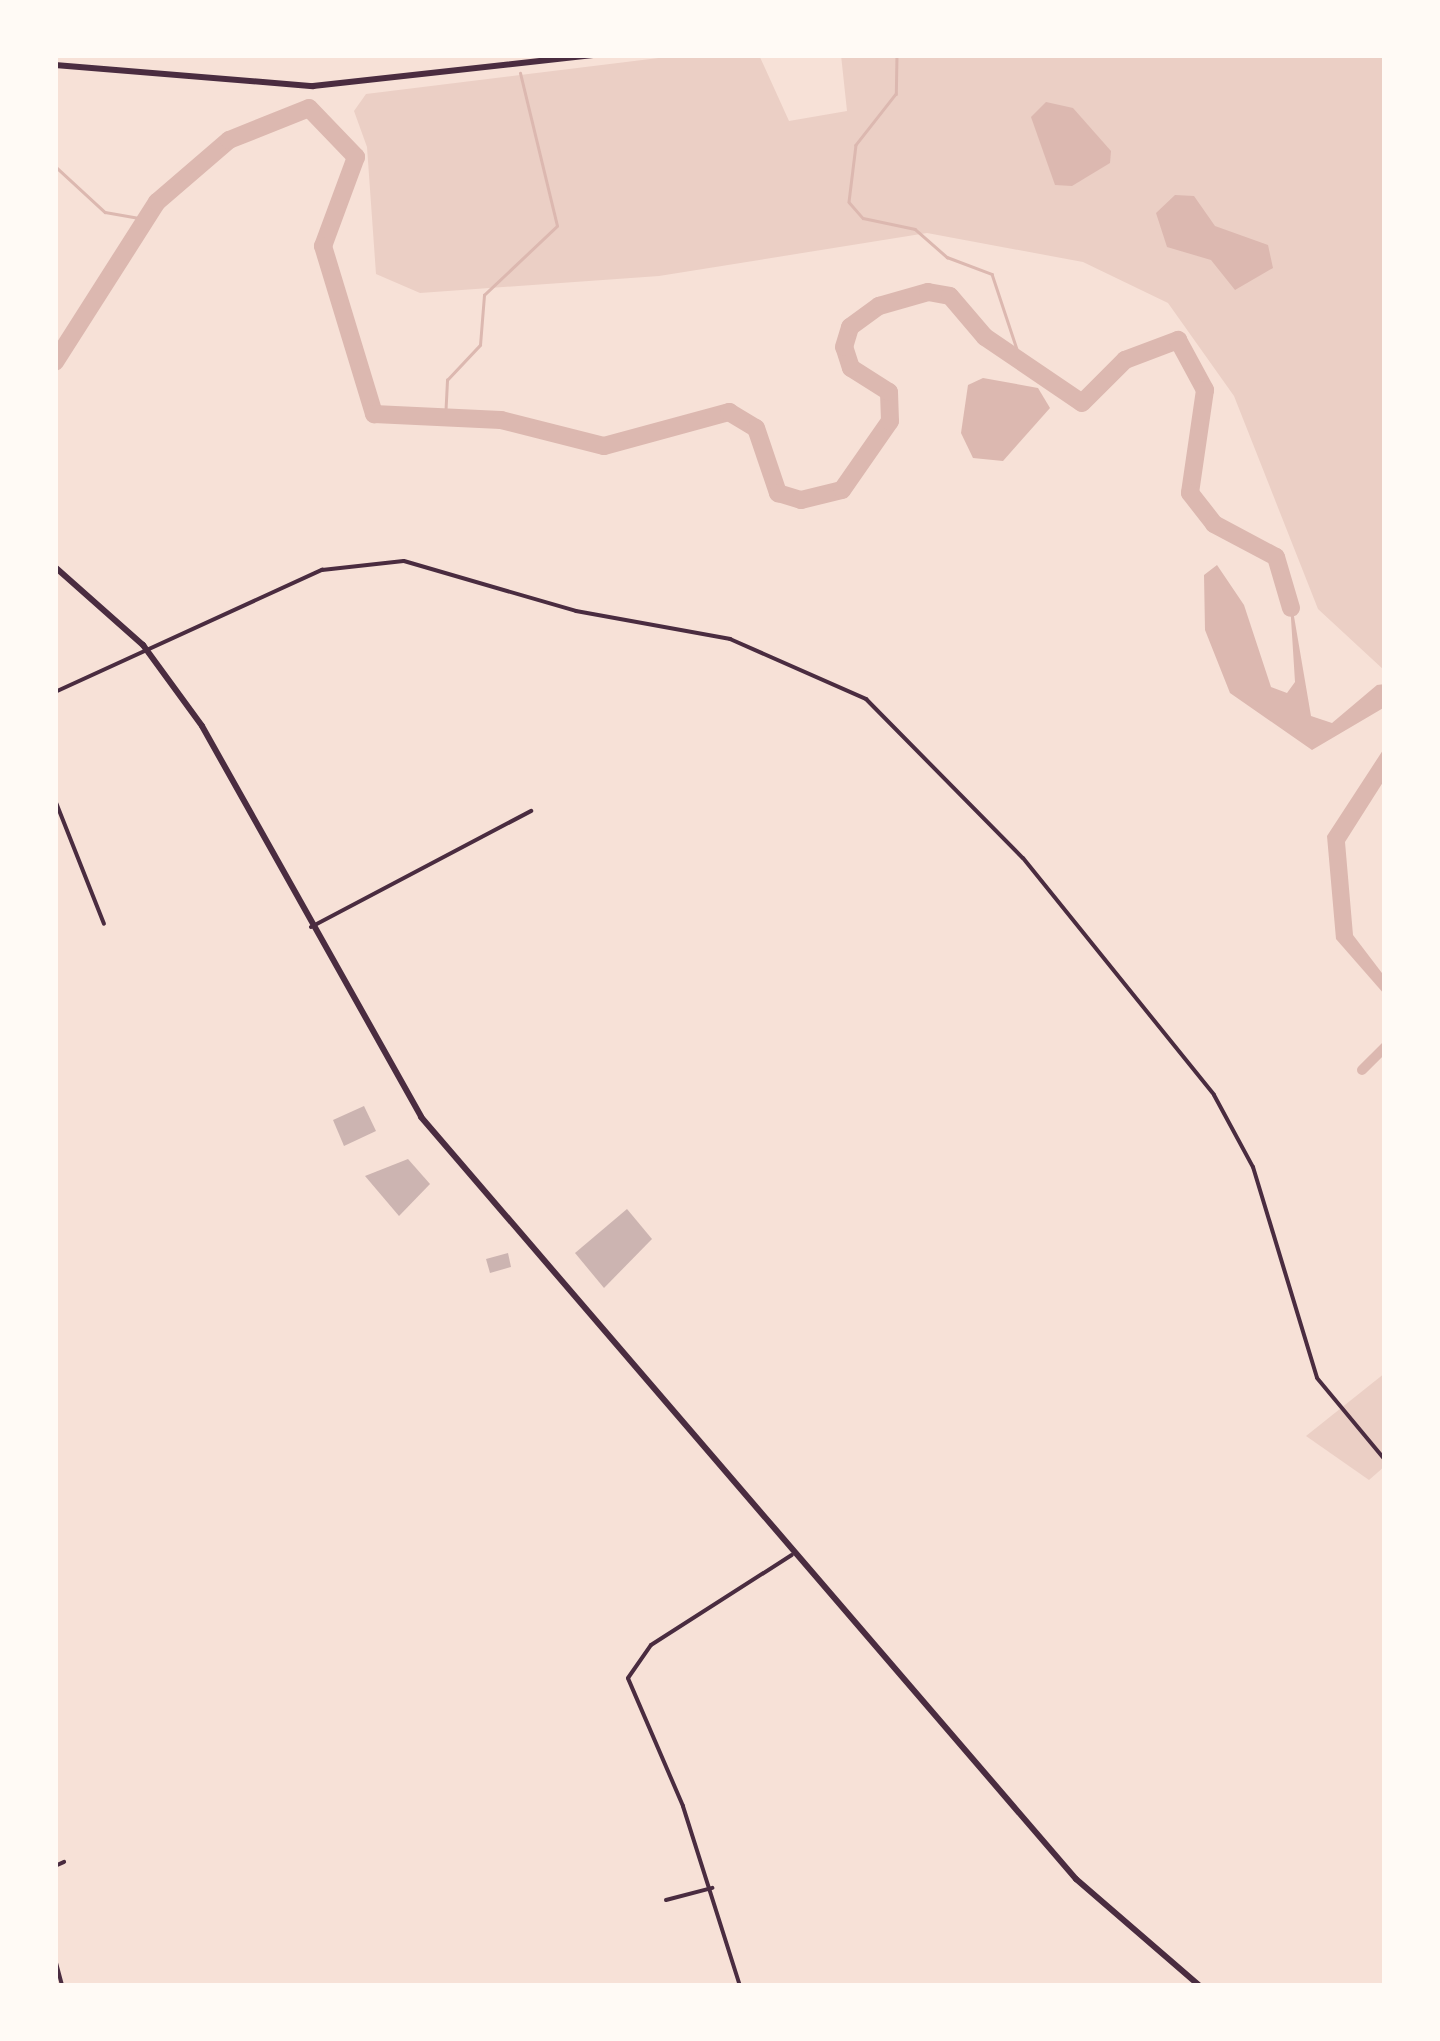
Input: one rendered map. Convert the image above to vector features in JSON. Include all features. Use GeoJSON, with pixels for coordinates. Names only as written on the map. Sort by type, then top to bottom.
{"type":"FeatureCollection","features":[{"type":"Feature","properties":{"kind":"main road"},"geometry":{"type":"LineString","coordinates":[[55,65],[312,86],[596,55]]}},
{"type":"Feature","properties":{"kind":"main road"},"geometry":{"type":"LineString","coordinates":[[55,567],[143,646],[202,726],[310,927],[421,1118],[792,1555],[1076,1879],[1200,1986]]}},
{"type":"Feature","properties":{"kind":"street"},"geometry":{"type":"LineString","coordinates":[[55,692],[143,646],[191,635],[322,570],[404,561],[576,610],[730,638],[866,699],[1024,858],[1214,1094],[1253,1167],[1316,1378],[1385,1460]]}},
{"type":"Feature","properties":{"kind":"street"},"geometry":{"type":"LineString","coordinates":[[55,800],[104,924]]}},
{"type":"Feature","properties":{"kind":"street"},"geometry":{"type":"LineString","coordinates":[[310,927],[531,811]]}},
{"type":"Feature","properties":{"kind":"street"},"geometry":{"type":"LineString","coordinates":[[740,1986],[712,1888],[628,1678],[650,1645],[792,1555]]}},
{"type":"Feature","properties":{"kind":"street"},"geometry":{"type":"LineString","coordinates":[[55,1866],[64,1862]]}},
{"type":"Feature","properties":{"kind":"street"},"geometry":{"type":"LineString","coordinates":[[666,1900],[712,1888]]}},
{"type":"Feature","properties":{"kind":"street"},"geometry":{"type":"LineString","coordinates":[[55,1959],[62,1986]]}},
{"type":"Feature","properties":{"kind":"shaded area"},"geometry":{"type":"Polygon","coordinates":[[[683,55],[759,55],[789,121],[847,111],[841,55],[1385,55],[1385,671],[1318,609],[1234,396],[1168,303],[1083,262],[927,233],[659,276],[420,293],[376,274],[367,147],[354,111],[366,94],[683,55]]]}},
{"type":"Feature","properties":{"kind":"shaded area"},"geometry":{"type":"Polygon","coordinates":[[[1046,102],[1073,108],[1111,151],[1110,163],[1072,186],[1055,185],[1031,117],[1046,102]]]}},
{"type":"Feature","properties":{"kind":"shaded area"},"geometry":{"type":"Polygon","coordinates":[[[1175,195],[1194,196],[1215,226],[1268,245],[1273,268],[1235,290],[1211,260],[1167,247],[1156,213],[1175,195]]]}},
{"type":"Feature","properties":{"kind":"shaded area"},"geometry":{"type":"Polygon","coordinates":[[[983,378],[1038,388],[1050,408],[1003,461],[973,458],[961,433],[968,385],[983,378]]]}},
{"type":"Feature","properties":{"kind":"shaded area"},"geometry":{"type":"Polygon","coordinates":[[[1217,565],[1244,605],[1271,687],[1287,693],[1295,682],[1289,587],[1311,716],[1332,723],[1377,685],[1385,684],[1385,707],[1312,750],[1230,693],[1205,630],[1204,575],[1217,565]]]}},
{"type":"Feature","properties":{"kind":"shaded area"},"geometry":{"type":"Polygon","coordinates":[[[1385,747],[1385,779],[1345,842],[1353,935],[1385,977],[1385,995],[1336,939],[1327,836],[1385,747]]]}},
{"type":"Feature","properties":{"kind":"shaded area"},"geometry":{"type":"Polygon","coordinates":[[[1385,1373],[1385,1466],[1369,1480],[1306,1436],[1385,1373]]]}},
{"type":"Feature","properties":{"kind":"building"},"geometry":{"type":"Polygon","coordinates":[[[364,1106],[376,1131],[344,1146],[333,1120],[364,1106]]]}},
{"type":"Feature","properties":{"kind":"building"},"geometry":{"type":"Polygon","coordinates":[[[408,1159],[430,1184],[399,1216],[365,1176],[408,1159]]]}},
{"type":"Feature","properties":{"kind":"building"},"geometry":{"type":"Polygon","coordinates":[[[627,1209],[652,1239],[604,1288],[575,1253],[627,1209]]]}},
{"type":"Feature","properties":{"kind":"building"},"geometry":{"type":"Polygon","coordinates":[[[508,1253],[511,1267],[490,1273],[486,1259],[508,1253]]]}},
{"type":"Feature","properties":{"kind":"waterway"},"geometry":{"type":"LineString","coordinates":[[897,55],[896,94],[856,145],[849,202],[863,218],[915,229],[947,257],[992,274],[1019,355]]}},
{"type":"Feature","properties":{"kind":"waterway"},"geometry":{"type":"LineString","coordinates":[[445,420],[447,380],[480,345],[484,295],[557,226],[520,73]]}},
{"type":"Feature","properties":{"kind":"waterway"},"geometry":{"type":"LineString","coordinates":[[55,362],[157,202],[229,140],[309,108],[356,157],[323,246],[374,414],[501,420],[604,446],[729,412],[756,428],[778,493],[801,500],[842,490],[890,421],[889,392],[851,368],[844,347],[850,327],[879,306],[928,292],[950,296],[985,337],[1082,403],[1125,360],[1178,340],[1205,390],[1190,493],[1214,524],[1276,557],[1291,608]]}},
{"type":"Feature","properties":{"kind":"waterway"},"geometry":{"type":"LineString","coordinates":[[55,166],[105,212],[144,219]]}},
{"type":"Feature","properties":{"kind":"waterway"},"geometry":{"type":"LineString","coordinates":[[1362,1070],[1385,1047]]}}]}
